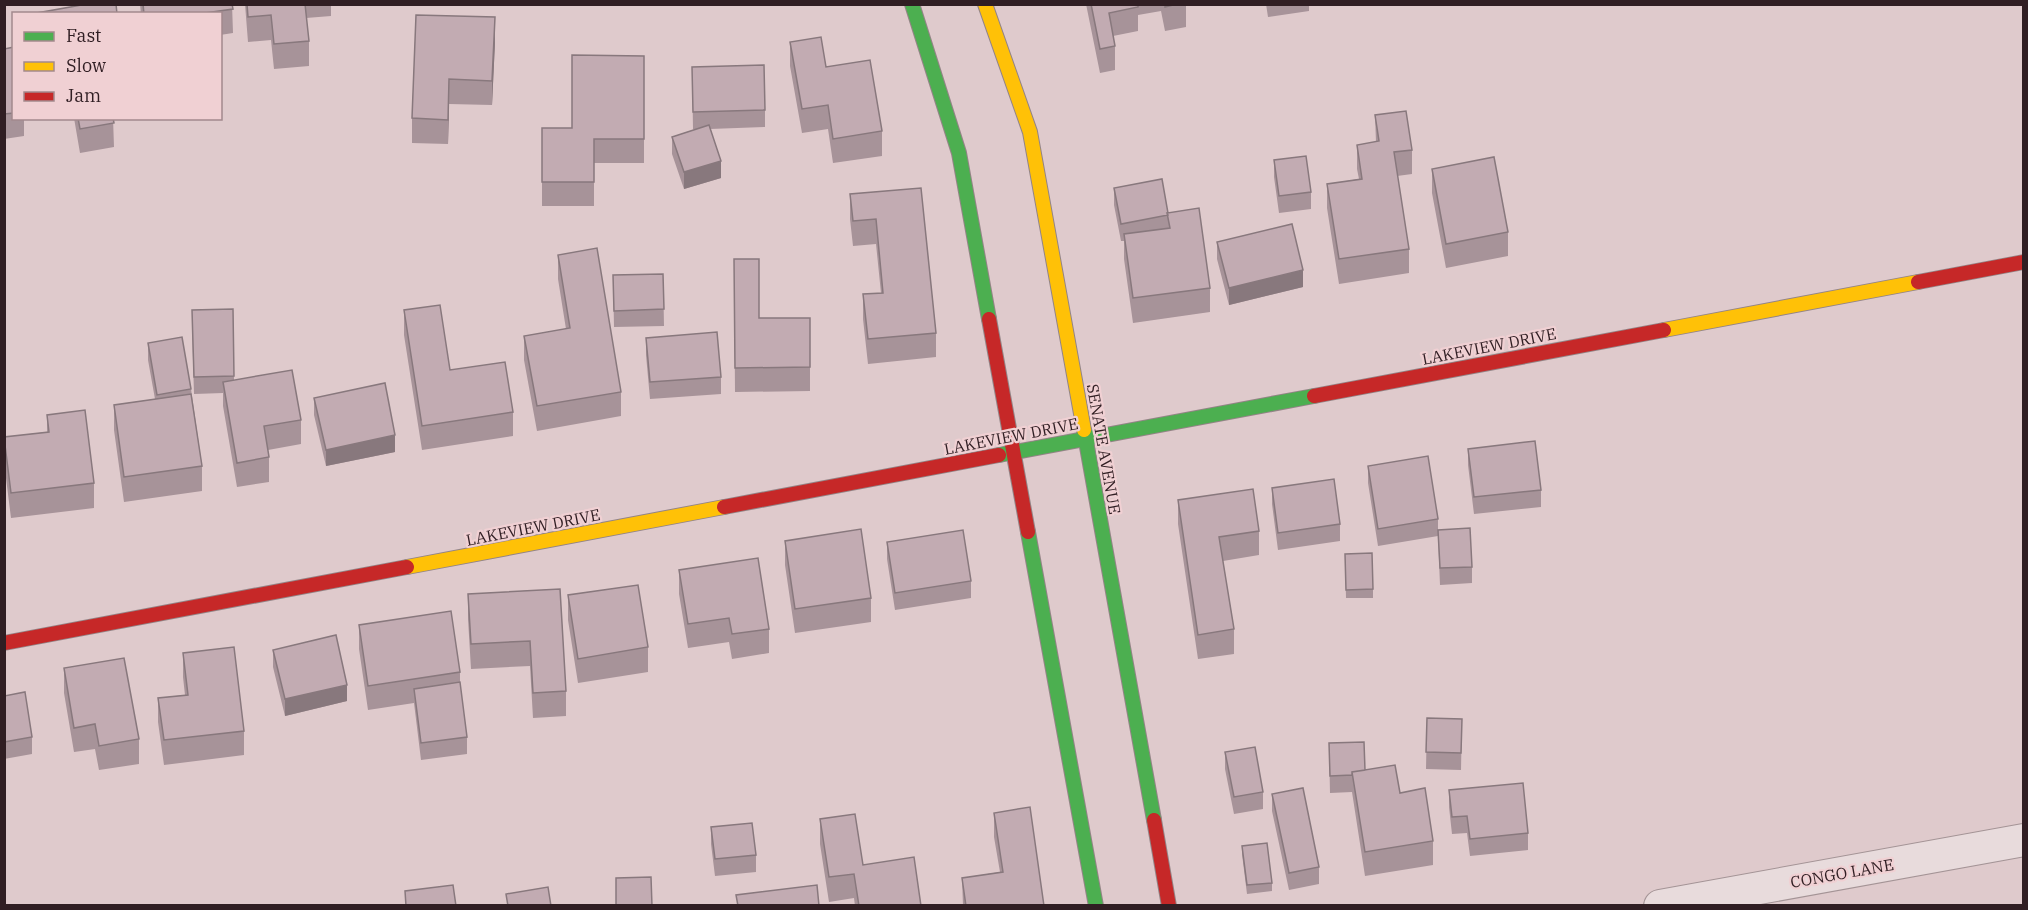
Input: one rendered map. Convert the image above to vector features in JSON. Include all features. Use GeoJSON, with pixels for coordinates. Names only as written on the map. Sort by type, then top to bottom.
{"type":"FeatureCollection","features":[{"type":"Feature","properties":{"kind":"street"},"geometry":{"type":"LineString","coordinates":[[912,4],[959,153],[1096,906]]}},
{"type":"Feature","properties":{"kind":"street","name":"SENATE AVENUE"},"geometry":{"type":"LineString","coordinates":[[985,4],[1030,132],[1169,906]]}},
{"type":"Feature","properties":{"kind":"street","name":"LAKEVIEW DRIVE"},"geometry":{"type":"LineString","coordinates":[[4,643],[2024,262]]}},
{"type":"Feature","properties":{"kind":"street","name":"CONGO LANE"},"geometry":{"type":"LineString","coordinates":[[1660,906],[2024,840]]}},
{"type":"Feature","properties":{"kind":"building"},"geometry":{"type":"Polygon","coordinates":[[[87,4],[116,4],[117,12],[43,12],[87,4]]]}},
{"type":"Feature","properties":{"kind":"building"},"geometry":{"type":"Polygon","coordinates":[[[143,4],[232,4],[233,9],[212,12],[144,12],[143,4]]]}},
{"type":"Feature","properties":{"kind":"building"},"geometry":{"type":"Polygon","coordinates":[[[247,4],[305,4],[309,41],[274,44],[271,15],[248,17],[247,4]]]}},
{"type":"Feature","properties":{"kind":"building"},"geometry":{"type":"Polygon","coordinates":[[[1091,4],[1138,4],[1138,7],[1109,13],[1115,46],[1100,49],[1091,4]]]}},
{"type":"Feature","properties":{"kind":"building"},"geometry":{"type":"Polygon","coordinates":[[[416,15],[495,17],[492,81],[449,79],[448,120],[412,118],[416,15]]]}},
{"type":"Feature","properties":{"kind":"building"},"geometry":{"type":"Polygon","coordinates":[[[821,37],[826,67],[870,60],[882,131],[833,139],[828,105],[802,109],[790,42],[821,37]]]}},
{"type":"Feature","properties":{"kind":"building"},"geometry":{"type":"Polygon","coordinates":[[[12,47],[12,113],[4,114],[4,49],[12,47]]]}},
{"type":"Feature","properties":{"kind":"building"},"geometry":{"type":"Polygon","coordinates":[[[572,55],[644,56],[644,139],[594,139],[594,182],[542,182],[542,128],[572,128],[572,55]]]}},
{"type":"Feature","properties":{"kind":"building"},"geometry":{"type":"Polygon","coordinates":[[[764,65],[765,110],[693,112],[692,67],[764,65]]]}},
{"type":"Feature","properties":{"kind":"building"},"geometry":{"type":"Polygon","coordinates":[[[1406,111],[1412,150],[1394,152],[1409,249],[1339,259],[1327,184],[1362,179],[1357,145],[1379,141],[1375,115],[1406,111]]]}},
{"type":"Feature","properties":{"kind":"building"},"geometry":{"type":"Polygon","coordinates":[[[78,120],[113,120],[114,123],[80,129],[78,120]]]}},
{"type":"Feature","properties":{"kind":"building"},"geometry":{"type":"Polygon","coordinates":[[[709,125],[721,161],[684,172],[672,137],[709,125]]]}},
{"type":"Feature","properties":{"kind":"building"},"geometry":{"type":"Polygon","coordinates":[[[1306,156],[1311,192],[1279,196],[1274,160],[1306,156]]]}},
{"type":"Feature","properties":{"kind":"building"},"geometry":{"type":"Polygon","coordinates":[[[1494,157],[1508,232],[1446,244],[1432,169],[1494,157]]]}},
{"type":"Feature","properties":{"kind":"building"},"geometry":{"type":"Polygon","coordinates":[[[1162,179],[1168,215],[1121,224],[1114,188],[1162,179]]]}},
{"type":"Feature","properties":{"kind":"building"},"geometry":{"type":"Polygon","coordinates":[[[921,188],[936,333],[868,339],[863,294],[883,293],[876,219],[853,221],[850,194],[921,188]]]}},
{"type":"Feature","properties":{"kind":"building"},"geometry":{"type":"Polygon","coordinates":[[[1199,208],[1210,288],[1133,298],[1124,234],[1170,228],[1167,213],[1199,208]]]}},
{"type":"Feature","properties":{"kind":"building"},"geometry":{"type":"Polygon","coordinates":[[[1292,224],[1303,270],[1229,288],[1217,242],[1292,224]]]}},
{"type":"Feature","properties":{"kind":"building"},"geometry":{"type":"Polygon","coordinates":[[[597,248],[621,392],[537,406],[524,336],[570,328],[558,255],[597,248]]]}},
{"type":"Feature","properties":{"kind":"building"},"geometry":{"type":"Polygon","coordinates":[[[734,259],[759,259],[759,318],[810,318],[810,367],[735,368],[734,259]]]}},
{"type":"Feature","properties":{"kind":"building"},"geometry":{"type":"Polygon","coordinates":[[[663,274],[664,309],[614,311],[613,275],[663,274]]]}},
{"type":"Feature","properties":{"kind":"building"},"geometry":{"type":"Polygon","coordinates":[[[440,305],[450,370],[505,362],[513,412],[422,426],[404,310],[440,305]]]}},
{"type":"Feature","properties":{"kind":"building"},"geometry":{"type":"Polygon","coordinates":[[[233,309],[234,376],[194,377],[192,310],[233,309]]]}},
{"type":"Feature","properties":{"kind":"building"},"geometry":{"type":"Polygon","coordinates":[[[717,332],[721,377],[650,382],[646,338],[717,332]]]}},
{"type":"Feature","properties":{"kind":"building"},"geometry":{"type":"Polygon","coordinates":[[[182,337],[191,389],[157,395],[148,343],[182,337]]]}},
{"type":"Feature","properties":{"kind":"building"},"geometry":{"type":"Polygon","coordinates":[[[292,370],[301,420],[264,426],[269,457],[237,463],[223,382],[292,370]]]}},
{"type":"Feature","properties":{"kind":"building"},"geometry":{"type":"Polygon","coordinates":[[[385,383],[395,435],[326,450],[314,398],[385,383]]]}},
{"type":"Feature","properties":{"kind":"building"},"geometry":{"type":"Polygon","coordinates":[[[191,394],[202,466],[124,477],[114,405],[191,394]]]}},
{"type":"Feature","properties":{"kind":"building"},"geometry":{"type":"Polygon","coordinates":[[[85,410],[94,483],[11,493],[4,437],[49,432],[47,415],[85,410]]]}},
{"type":"Feature","properties":{"kind":"building"},"geometry":{"type":"Polygon","coordinates":[[[1535,441],[1541,490],[1474,497],[1468,449],[1535,441]]]}},
{"type":"Feature","properties":{"kind":"building"},"geometry":{"type":"Polygon","coordinates":[[[1428,456],[1438,519],[1378,529],[1368,466],[1428,456]]]}},
{"type":"Feature","properties":{"kind":"building"},"geometry":{"type":"Polygon","coordinates":[[[1334,479],[1340,524],[1278,533],[1272,488],[1334,479]]]}},
{"type":"Feature","properties":{"kind":"building"},"geometry":{"type":"Polygon","coordinates":[[[1253,489],[1259,531],[1219,537],[1234,629],[1198,635],[1178,500],[1253,489]]]}},
{"type":"Feature","properties":{"kind":"building"},"geometry":{"type":"Polygon","coordinates":[[[1470,528],[1472,567],[1440,568],[1438,530],[1470,528]]]}},
{"type":"Feature","properties":{"kind":"building"},"geometry":{"type":"Polygon","coordinates":[[[861,529],[871,598],[795,609],[785,541],[861,529]]]}},
{"type":"Feature","properties":{"kind":"building"},"geometry":{"type":"Polygon","coordinates":[[[963,530],[971,581],[895,593],[887,542],[963,530]]]}},
{"type":"Feature","properties":{"kind":"building"},"geometry":{"type":"Polygon","coordinates":[[[1372,553],[1373,589],[1346,590],[1345,554],[1372,553]]]}},
{"type":"Feature","properties":{"kind":"building"},"geometry":{"type":"Polygon","coordinates":[[[758,558],[769,629],[732,634],[729,618],[688,624],[679,570],[758,558]]]}},
{"type":"Feature","properties":{"kind":"building"},"geometry":{"type":"Polygon","coordinates":[[[638,585],[648,647],[578,659],[568,595],[638,585]]]}},
{"type":"Feature","properties":{"kind":"building"},"geometry":{"type":"Polygon","coordinates":[[[560,589],[566,691],[533,693],[530,641],[471,644],[468,594],[560,589]]]}},
{"type":"Feature","properties":{"kind":"building"},"geometry":{"type":"Polygon","coordinates":[[[451,611],[460,672],[368,686],[359,625],[451,611]]]}},
{"type":"Feature","properties":{"kind":"building"},"geometry":{"type":"Polygon","coordinates":[[[336,635],[347,685],[285,699],[273,650],[336,635]]]}},
{"type":"Feature","properties":{"kind":"building"},"geometry":{"type":"Polygon","coordinates":[[[234,647],[244,731],[164,740],[158,698],[188,695],[183,653],[234,647]]]}},
{"type":"Feature","properties":{"kind":"building"},"geometry":{"type":"Polygon","coordinates":[[[124,658],[139,739],[99,746],[95,724],[74,728],[64,668],[124,658]]]}},
{"type":"Feature","properties":{"kind":"building"},"geometry":{"type":"Polygon","coordinates":[[[460,682],[467,737],[421,743],[414,689],[460,682]]]}},
{"type":"Feature","properties":{"kind":"building"},"geometry":{"type":"Polygon","coordinates":[[[25,692],[32,737],[4,742],[4,696],[25,692]]]}},
{"type":"Feature","properties":{"kind":"building"},"geometry":{"type":"Polygon","coordinates":[[[1427,718],[1462,719],[1461,753],[1426,752],[1427,718]]]}},
{"type":"Feature","properties":{"kind":"building"},"geometry":{"type":"Polygon","coordinates":[[[1364,742],[1365,770],[1352,772],[1352,775],[1330,776],[1329,743],[1364,742]]]}},
{"type":"Feature","properties":{"kind":"building"},"geometry":{"type":"Polygon","coordinates":[[[1255,747],[1263,792],[1234,797],[1225,752],[1255,747]]]}},
{"type":"Feature","properties":{"kind":"building"},"geometry":{"type":"Polygon","coordinates":[[[1395,765],[1400,793],[1425,788],[1433,841],[1365,852],[1352,772],[1395,765]]]}},
{"type":"Feature","properties":{"kind":"building"},"geometry":{"type":"Polygon","coordinates":[[[1523,783],[1528,833],[1470,839],[1467,816],[1452,817],[1449,790],[1523,783]]]}},
{"type":"Feature","properties":{"kind":"building"},"geometry":{"type":"Polygon","coordinates":[[[1303,788],[1319,867],[1289,873],[1272,794],[1303,788]]]}},
{"type":"Feature","properties":{"kind":"building"},"geometry":{"type":"Polygon","coordinates":[[[1030,807],[1044,906],[966,906],[962,878],[1003,872],[994,813],[1030,807]]]}},
{"type":"Feature","properties":{"kind":"building"},"geometry":{"type":"Polygon","coordinates":[[[855,814],[863,865],[914,857],[921,906],[859,906],[854,874],[829,877],[820,819],[855,814]]]}},
{"type":"Feature","properties":{"kind":"building"},"geometry":{"type":"Polygon","coordinates":[[[752,823],[756,855],[715,859],[711,827],[752,823]]]}},
{"type":"Feature","properties":{"kind":"building"},"geometry":{"type":"Polygon","coordinates":[[[1267,843],[1272,883],[1247,885],[1242,846],[1267,843]]]}},
{"type":"Feature","properties":{"kind":"building"},"geometry":{"type":"Polygon","coordinates":[[[651,877],[652,906],[616,906],[616,878],[651,877]]]}},
{"type":"Feature","properties":{"kind":"building"},"geometry":{"type":"Polygon","coordinates":[[[453,885],[456,906],[406,906],[405,891],[453,885]]]}},
{"type":"Feature","properties":{"kind":"building"},"geometry":{"type":"Polygon","coordinates":[[[817,885],[819,906],[738,906],[736,895],[817,885]]]}},
{"type":"Feature","properties":{"kind":"building"},"geometry":{"type":"Polygon","coordinates":[[[548,887],[551,906],[508,906],[506,894],[548,887]]]}},
{"type":"Feature","properties":{"kind":"traffic: fast"},"geometry":{"type":"LineString","coordinates":[[912,4],[959,153],[989,319]]}},
{"type":"Feature","properties":{"kind":"traffic: fast"},"geometry":{"type":"LineString","coordinates":[[999,455],[1314,396]]}},
{"type":"Feature","properties":{"kind":"traffic: fast"},"geometry":{"type":"LineString","coordinates":[[1084,430],[1154,820]]}},
{"type":"Feature","properties":{"kind":"traffic: fast"},"geometry":{"type":"LineString","coordinates":[[1028,532],[1096,906]]}},
{"type":"Feature","properties":{"kind":"traffic: slow"},"geometry":{"type":"LineString","coordinates":[[985,4],[1030,132],[1084,430]]}},
{"type":"Feature","properties":{"kind":"traffic: slow"},"geometry":{"type":"LineString","coordinates":[[1664,330],[1918,282]]}},
{"type":"Feature","properties":{"kind":"traffic: slow"},"geometry":{"type":"LineString","coordinates":[[407,567],[724,507]]}},
{"type":"Feature","properties":{"kind":"traffic: jam"},"geometry":{"type":"LineString","coordinates":[[1918,282],[2024,262]]}},
{"type":"Feature","properties":{"kind":"traffic: jam"},"geometry":{"type":"LineString","coordinates":[[989,319],[1028,532]]}},
{"type":"Feature","properties":{"kind":"traffic: jam"},"geometry":{"type":"LineString","coordinates":[[1314,396],[1664,330]]}},
{"type":"Feature","properties":{"kind":"traffic: jam"},"geometry":{"type":"LineString","coordinates":[[724,507],[999,455]]}},
{"type":"Feature","properties":{"kind":"traffic: jam"},"geometry":{"type":"LineString","coordinates":[[4,643],[407,567]]}},
{"type":"Feature","properties":{"kind":"traffic: jam"},"geometry":{"type":"LineString","coordinates":[[1154,820],[1169,906]]}}]}
